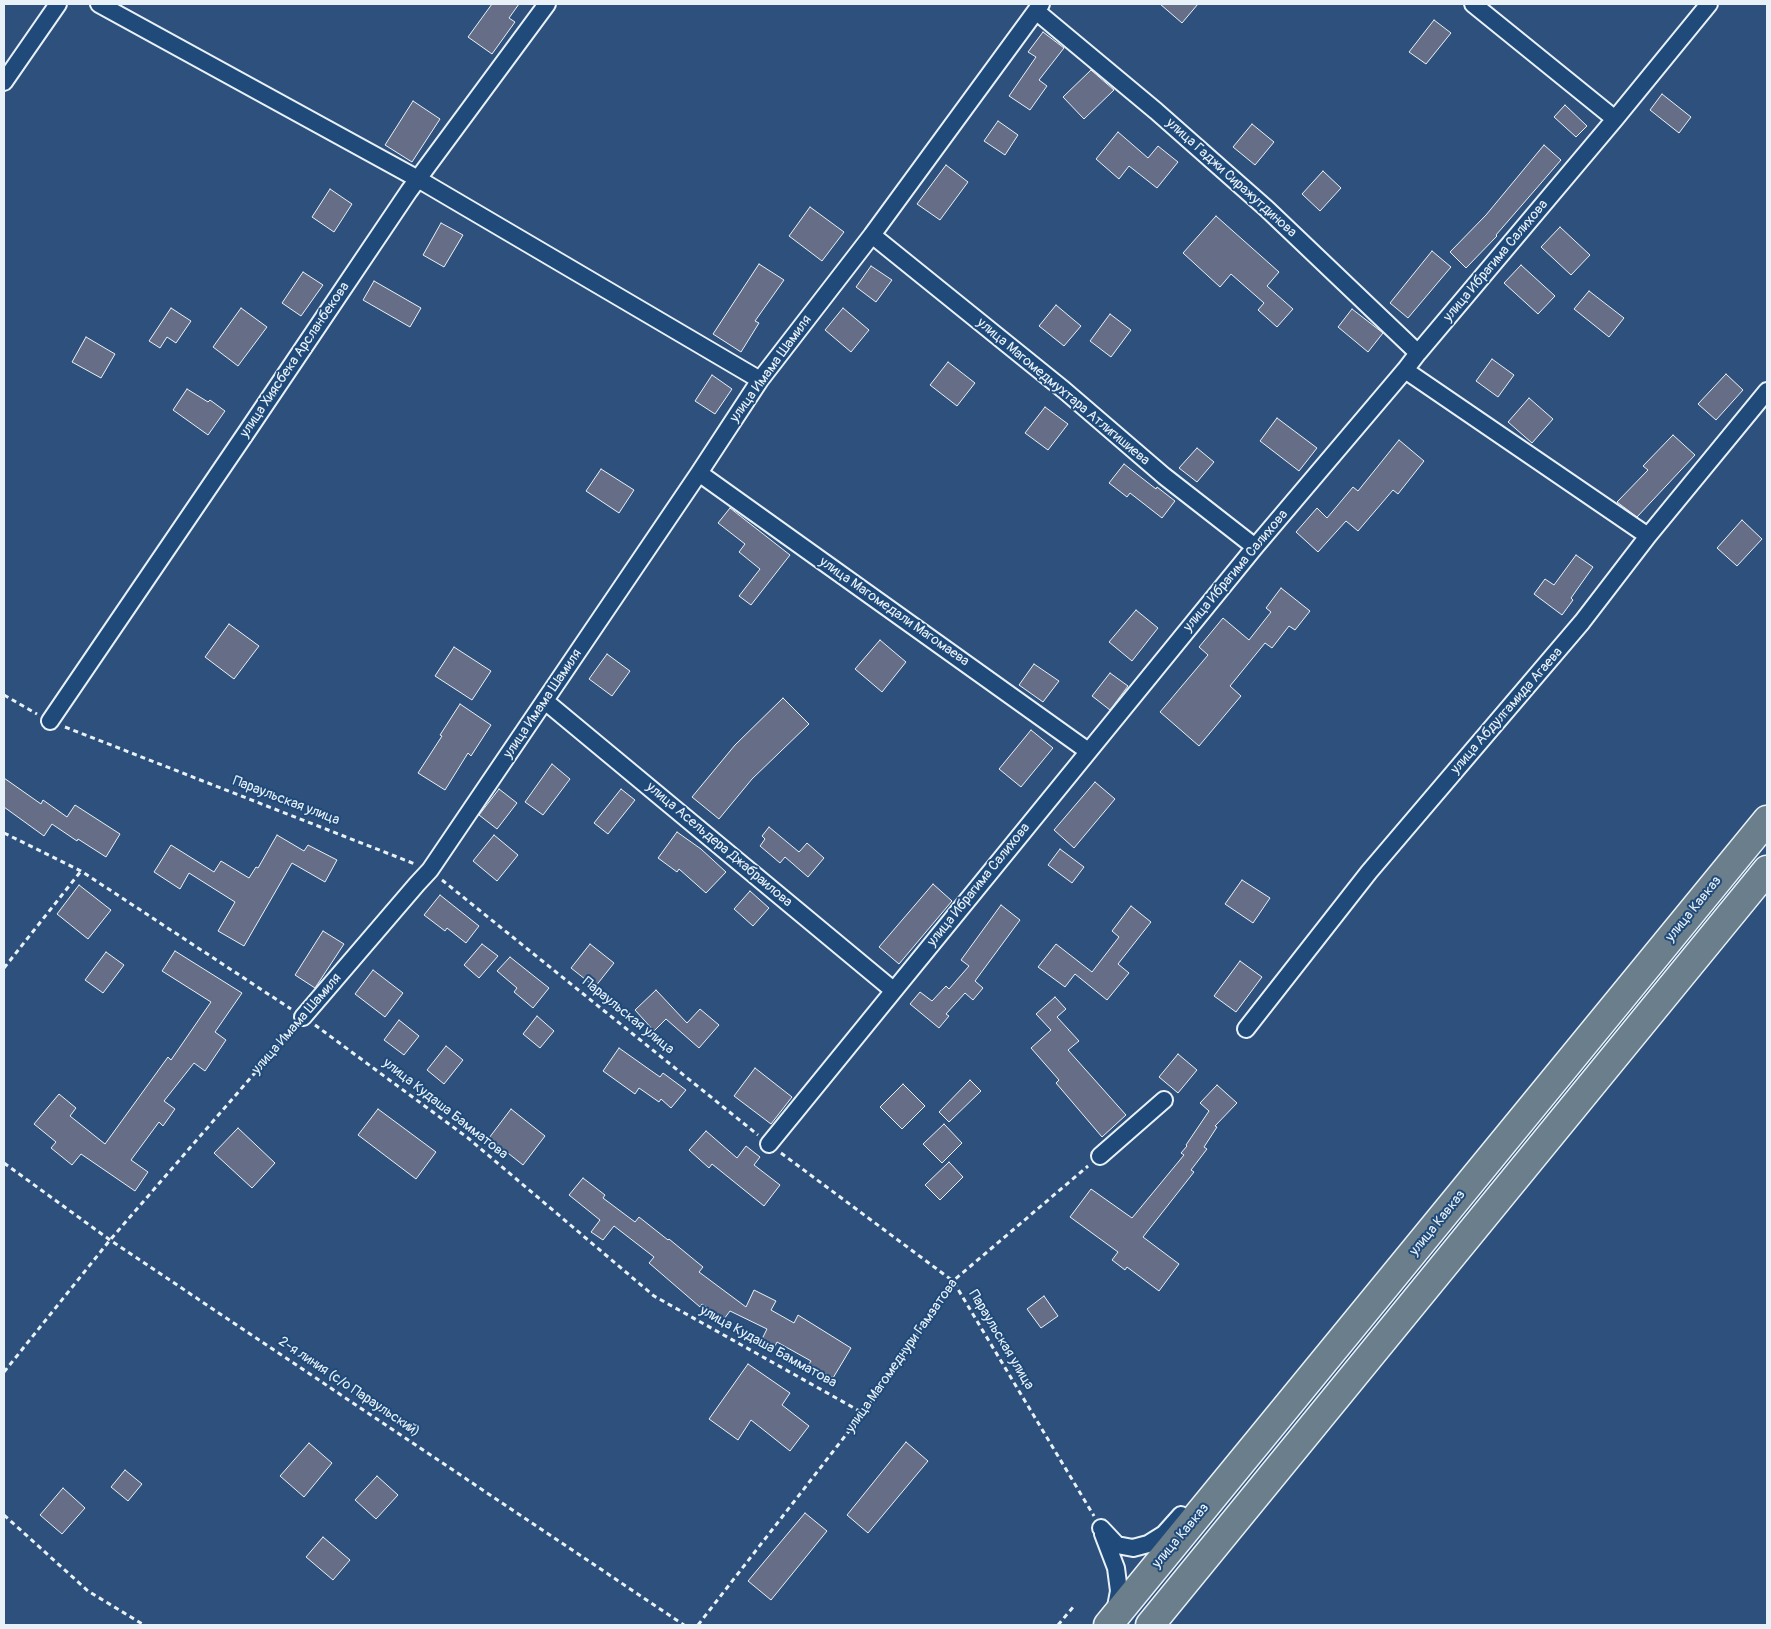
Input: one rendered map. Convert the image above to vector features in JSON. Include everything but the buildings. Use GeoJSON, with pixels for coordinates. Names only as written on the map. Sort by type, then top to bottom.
{"type":"FeatureCollection","features":[{"type":"Feature","properties":{"kind":"highway","name":"улица Кавказ"},"geometry":{"type":"LineString","coordinates":[[1111,1622],[1767,820]]}},
{"type":"Feature","properties":{"kind":"highway"},"geometry":{"type":"LineString","coordinates":[[1150,1625],[1767,870]]}},
{"type":"Feature","properties":{"kind":"street"},"geometry":{"type":"LineString","coordinates":[[4,82],[58,4]]}},
{"type":"Feature","properties":{"kind":"street"},"geometry":{"type":"LineString","coordinates":[[99,4],[418,179],[760,380]]}},
{"type":"Feature","properties":{"kind":"street","name":"улица Хиясбека Арсланбекова"},"geometry":{"type":"LineString","coordinates":[[50,721],[418,179],[548,4]]}},
{"type":"Feature","properties":{"kind":"street"},"geometry":{"type":"LineString","coordinates":[[1473,4],[1615,119]]}},
{"type":"Feature","properties":{"kind":"street","name":"улица Ибрагима Салихова"},"geometry":{"type":"LineString","coordinates":[[769,1144],[1255,547],[1406,370],[1418,353],[1709,4]]}},
{"type":"Feature","properties":{"kind":"street","name":"улица Имама Шамиля"},"geometry":{"type":"LineString","coordinates":[[304,1017],[430,870],[760,380],[872,236],[1039,8]]}},
{"type":"Feature","properties":{"kind":"street","name":"улица Гаджи Сиражутдинова"},"geometry":{"type":"LineString","coordinates":[[1039,8],[1267,209],[1418,353]]}},
{"type":"Feature","properties":{"kind":"street","name":"улица Магомедмухтара Атлигишиева"},"geometry":{"type":"LineString","coordinates":[[872,236],[1064,390],[1164,476],[1255,547]]}},
{"type":"Feature","properties":{"kind":"street"},"geometry":{"type":"LineString","coordinates":[[1406,370],[1648,536]]}},
{"type":"Feature","properties":{"kind":"street","name":"улица Абдулгамида Агаева"},"geometry":{"type":"LineString","coordinates":[[1246,1030],[1369,872],[1582,622],[1648,536],[1767,391]]}},
{"type":"Feature","properties":{"kind":"street","name":"улица Магомедали Магомаева"},"geometry":{"type":"LineString","coordinates":[[699,473],[1088,751]]}},
{"type":"Feature","properties":{"kind":"street","name":"улица Асельдера Джабраилова"},"geometry":{"type":"LineString","coordinates":[[545,701],[893,990]]}},
{"type":"Feature","properties":{"kind":"street"},"geometry":{"type":"LineString","coordinates":[[1100,1156],[1164,1100]]}},
{"type":"Feature","properties":{"kind":"street"},"geometry":{"type":"LineString","coordinates":[[1100,1528],[1117,1545],[1133,1548],[1148,1544],[1164,1534],[1206,1485],[1241,1464]]}},
{"type":"Feature","properties":{"kind":"street"},"geometry":{"type":"LineString","coordinates":[[1100,1528],[1116,1568],[1118,1591],[1111,1622]]}},
{"type":"Feature","properties":{"kind":"path","name":"Параульская улица"},"geometry":{"type":"LineString","coordinates":[[4,695],[50,721],[430,870],[769,1144],[953,1281],[1100,1528]]}},
{"type":"Feature","properties":{"kind":"path","name":"улица Кудаша Бамматова"},"geometry":{"type":"LineString","coordinates":[[4,833],[81,871],[304,1017],[468,1138],[654,1296],[863,1413]]}},
{"type":"Feature","properties":{"kind":"path"},"geometry":{"type":"LineString","coordinates":[[4,968],[81,871]]}},
{"type":"Feature","properties":{"kind":"path","name":"улица Имама Шамиля"},"geometry":{"type":"LineString","coordinates":[[4,1372],[110,1240],[304,1017]]}},
{"type":"Feature","properties":{"kind":"path","name":"улица Магомеднури Гамзатова"},"geometry":{"type":"LineString","coordinates":[[698,1625],[863,1413],[953,1281],[1100,1156]]}},
{"type":"Feature","properties":{"kind":"path","name":"2-я линия (с/о Параульский)"},"geometry":{"type":"LineString","coordinates":[[4,1163],[110,1240],[684,1625]]}},
{"type":"Feature","properties":{"kind":"path"},"geometry":{"type":"LineString","coordinates":[[4,1515],[88,1591],[144,1625]]}},
{"type":"Feature","properties":{"kind":"path"},"geometry":{"type":"LineString","coordinates":[[1058,1625],[1074,1606]]}}]}
